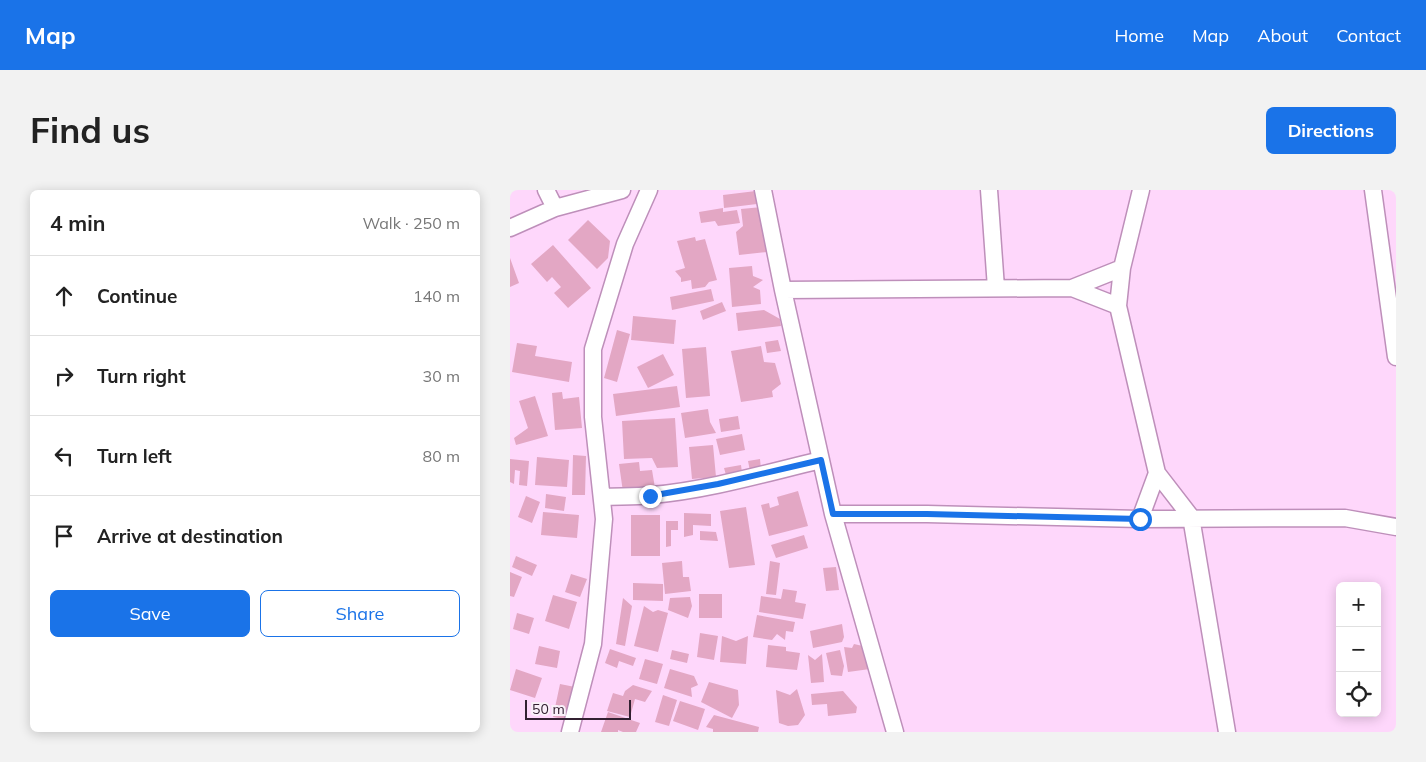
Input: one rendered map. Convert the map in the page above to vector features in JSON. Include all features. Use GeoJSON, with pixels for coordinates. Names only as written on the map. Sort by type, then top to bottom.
{"type":"FeatureCollection","features":[{"type":"Feature","properties":{"kind":"street"},"geometry":{"type":"LineString","coordinates":[[546,190],[555,208]]}},
{"type":"Feature","properties":{"kind":"street"},"geometry":{"type":"LineString","coordinates":[[510,228],[555,208],[622,190]]}},
{"type":"Feature","properties":{"kind":"street"},"geometry":{"type":"LineString","coordinates":[[570,732],[593,644],[604,519],[593,417],[593,349],[625,244],[649,190]]}},
{"type":"Feature","properties":{"kind":"street"},"geometry":{"type":"LineString","coordinates":[[763,190],[783,290],[833,514],[895,732]]}},
{"type":"Feature","properties":{"kind":"street"},"geometry":{"type":"LineString","coordinates":[[989,190],[996,288]]}},
{"type":"Feature","properties":{"kind":"street"},"geometry":{"type":"LineString","coordinates":[[1141,190],[1122,268],[1118,306],[1157,473],[1190,518],[1227,732]]}},
{"type":"Feature","properties":{"kind":"street"},"geometry":{"type":"LineString","coordinates":[[1370,191],[1396,357]]}},
{"type":"Feature","properties":{"kind":"street"},"geometry":{"type":"LineString","coordinates":[[1072,288],[1122,268]]}},
{"type":"Feature","properties":{"kind":"street"},"geometry":{"type":"LineString","coordinates":[[783,290],[1072,288],[1118,306]]}},
{"type":"Feature","properties":{"kind":"street"},"geometry":{"type":"LineString","coordinates":[[602,496],[650,496],[718,484],[821,460]]}},
{"type":"Feature","properties":{"kind":"street"},"geometry":{"type":"LineString","coordinates":[[1140,519],[1157,473]]}},
{"type":"Feature","properties":{"kind":"street"},"geometry":{"type":"LineString","coordinates":[[833,514],[927,514],[1140,519],[1345,518],[1396,527]]}},
{"type":"Feature","properties":{"kind":"building"},"geometry":{"type":"Polygon","coordinates":[[[756,191],[757,204],[724,208],[723,195],[756,191]]]}},
{"type":"Feature","properties":{"kind":"building"},"geometry":{"type":"Polygon","coordinates":[[[762,207],[767,252],[739,255],[736,232],[743,226],[741,209],[762,207]]]}},
{"type":"Feature","properties":{"kind":"building"},"geometry":{"type":"Polygon","coordinates":[[[723,208],[723,212],[737,210],[740,223],[718,226],[715,221],[701,223],[699,212],[723,208]]]}},
{"type":"Feature","properties":{"kind":"building"},"geometry":{"type":"Polygon","coordinates":[[[588,220],[610,241],[608,258],[597,269],[568,240],[588,220]]]}},
{"type":"Feature","properties":{"kind":"building"},"geometry":{"type":"Polygon","coordinates":[[[695,237],[696,241],[705,239],[717,280],[709,282],[705,287],[692,289],[691,280],[681,282],[681,278],[675,271],[685,268],[677,241],[695,237]]]}},
{"type":"Feature","properties":{"kind":"building"},"geometry":{"type":"Polygon","coordinates":[[[553,245],[591,288],[568,308],[554,293],[561,287],[552,277],[547,282],[531,264],[553,245]]]}},
{"type":"Feature","properties":{"kind":"building"},"geometry":{"type":"Polygon","coordinates":[[[510,258],[519,283],[510,287],[510,258]]]}},
{"type":"Feature","properties":{"kind":"building"},"geometry":{"type":"Polygon","coordinates":[[[752,266],[753,276],[763,280],[753,287],[760,290],[761,304],[732,307],[729,268],[752,266]]]}},
{"type":"Feature","properties":{"kind":"building"},"geometry":{"type":"Polygon","coordinates":[[[711,289],[714,301],[672,310],[670,297],[711,289]]]}},
{"type":"Feature","properties":{"kind":"building"},"geometry":{"type":"Polygon","coordinates":[[[722,302],[726,311],[703,320],[700,311],[722,302]]]}},
{"type":"Feature","properties":{"kind":"building"},"geometry":{"type":"Polygon","coordinates":[[[764,310],[780,319],[781,326],[738,331],[736,313],[764,310]]]}},
{"type":"Feature","properties":{"kind":"building"},"geometry":{"type":"Polygon","coordinates":[[[633,316],[676,320],[674,344],[631,340],[633,316]]]}},
{"type":"Feature","properties":{"kind":"building"},"geometry":{"type":"Polygon","coordinates":[[[617,330],[630,334],[617,382],[604,378],[617,330]]]}},
{"type":"Feature","properties":{"kind":"building"},"geometry":{"type":"Polygon","coordinates":[[[778,340],[781,351],[767,353],[765,342],[778,340]]]}},
{"type":"Feature","properties":{"kind":"building"},"geometry":{"type":"Polygon","coordinates":[[[517,343],[537,346],[535,356],[572,362],[569,382],[512,372],[517,343]]]}},
{"type":"Feature","properties":{"kind":"building"},"geometry":{"type":"Polygon","coordinates":[[[761,346],[764,362],[775,363],[781,384],[772,391],[773,397],[741,402],[731,351],[761,346]]]}},
{"type":"Feature","properties":{"kind":"building"},"geometry":{"type":"Polygon","coordinates":[[[706,347],[710,396],[686,398],[682,349],[706,347]]]}},
{"type":"Feature","properties":{"kind":"building"},"geometry":{"type":"Polygon","coordinates":[[[663,354],[674,375],[648,388],[637,367],[663,354]]]}},
{"type":"Feature","properties":{"kind":"building"},"geometry":{"type":"Polygon","coordinates":[[[677,386],[680,407],[616,416],[613,394],[677,386]]]}},
{"type":"Feature","properties":{"kind":"building"},"geometry":{"type":"Polygon","coordinates":[[[562,392],[563,399],[579,397],[582,428],[555,430],[552,393],[562,392]]]}},
{"type":"Feature","properties":{"kind":"building"},"geometry":{"type":"Polygon","coordinates":[[[535,396],[548,436],[516,445],[514,438],[528,428],[519,401],[535,396]]]}},
{"type":"Feature","properties":{"kind":"building"},"geometry":{"type":"Polygon","coordinates":[[[708,409],[710,422],[716,433],[685,438],[681,413],[708,409]]]}},
{"type":"Feature","properties":{"kind":"building"},"geometry":{"type":"Polygon","coordinates":[[[738,416],[740,429],[721,432],[719,419],[738,416]]]}},
{"type":"Feature","properties":{"kind":"building"},"geometry":{"type":"Polygon","coordinates":[[[675,418],[678,467],[657,468],[652,458],[624,459],[622,421],[675,418]]]}},
{"type":"Feature","properties":{"kind":"building"},"geometry":{"type":"Polygon","coordinates":[[[742,434],[745,450],[720,455],[716,439],[742,434]]]}},
{"type":"Feature","properties":{"kind":"building"},"geometry":{"type":"Polygon","coordinates":[[[713,445],[716,477],[692,479],[689,447],[713,445]]]}},
{"type":"Feature","properties":{"kind":"building"},"geometry":{"type":"Polygon","coordinates":[[[573,455],[586,456],[585,495],[572,495],[573,455]]]}},
{"type":"Feature","properties":{"kind":"building"},"geometry":{"type":"Polygon","coordinates":[[[537,457],[569,460],[567,487],[535,485],[537,457]]]}},
{"type":"Feature","properties":{"kind":"building"},"geometry":{"type":"Polygon","coordinates":[[[510,459],[529,461],[527,486],[519,485],[520,471],[515,470],[514,484],[510,482],[510,459]]]}},
{"type":"Feature","properties":{"kind":"building"},"geometry":{"type":"Polygon","coordinates":[[[760,459],[761,469],[750,471],[748,461],[760,459]]]}},
{"type":"Feature","properties":{"kind":"building"},"geometry":{"type":"Polygon","coordinates":[[[639,462],[640,471],[652,470],[655,488],[623,492],[619,464],[639,462]]]}},
{"type":"Feature","properties":{"kind":"building"},"geometry":{"type":"Polygon","coordinates":[[[741,465],[742,473],[726,475],[724,468],[741,465]]]}},
{"type":"Feature","properties":{"kind":"building"},"geometry":{"type":"Polygon","coordinates":[[[798,491],[808,526],[769,536],[761,505],[769,503],[770,508],[779,505],[777,497],[798,491]]]}},
{"type":"Feature","properties":{"kind":"building"},"geometry":{"type":"Polygon","coordinates":[[[546,494],[566,497],[564,511],[545,508],[546,494]]]}},
{"type":"Feature","properties":{"kind":"building"},"geometry":{"type":"Polygon","coordinates":[[[526,496],[540,502],[532,523],[518,517],[526,496]]]}},
{"type":"Feature","properties":{"kind":"building"},"geometry":{"type":"Polygon","coordinates":[[[746,507],[755,565],[729,568],[720,511],[746,507]]]}},
{"type":"Feature","properties":{"kind":"building"},"geometry":{"type":"Polygon","coordinates":[[[543,512],[579,515],[577,538],[541,535],[543,512]]]}},
{"type":"Feature","properties":{"kind":"building"},"geometry":{"type":"Polygon","coordinates":[[[684,513],[711,514],[711,526],[693,525],[693,535],[684,537],[684,513]]]}},
{"type":"Feature","properties":{"kind":"building"},"geometry":{"type":"Polygon","coordinates":[[[631,515],[660,515],[660,556],[631,556],[631,515]]]}},
{"type":"Feature","properties":{"kind":"building"},"geometry":{"type":"Polygon","coordinates":[[[666,521],[678,521],[678,530],[671,530],[671,546],[666,547],[666,521]]]}},
{"type":"Feature","properties":{"kind":"building"},"geometry":{"type":"Polygon","coordinates":[[[700,531],[716,532],[718,541],[700,540],[700,531]]]}},
{"type":"Feature","properties":{"kind":"building"},"geometry":{"type":"Polygon","coordinates":[[[804,535],[808,548],[776,558],[771,545],[804,535]]]}},
{"type":"Feature","properties":{"kind":"building"},"geometry":{"type":"Polygon","coordinates":[[[516,556],[537,565],[532,576],[512,567],[516,556]]]}},
{"type":"Feature","properties":{"kind":"building"},"geometry":{"type":"Polygon","coordinates":[[[682,561],[683,577],[689,577],[691,591],[665,594],[662,563],[682,561]]]}},
{"type":"Feature","properties":{"kind":"building"},"geometry":{"type":"Polygon","coordinates":[[[770,561],[780,563],[776,595],[766,594],[770,561]]]}},
{"type":"Feature","properties":{"kind":"building"},"geometry":{"type":"Polygon","coordinates":[[[836,567],[839,590],[826,591],[823,568],[836,567]]]}},
{"type":"Feature","properties":{"kind":"building"},"geometry":{"type":"Polygon","coordinates":[[[510,572],[522,577],[514,597],[510,596],[510,572]]]}},
{"type":"Feature","properties":{"kind":"building"},"geometry":{"type":"Polygon","coordinates":[[[571,574],[587,579],[580,597],[565,592],[571,574]]]}},
{"type":"Feature","properties":{"kind":"building"},"geometry":{"type":"Polygon","coordinates":[[[633,583],[663,584],[663,601],[633,600],[633,583]]]}},
{"type":"Feature","properties":{"kind":"building"},"geometry":{"type":"Polygon","coordinates":[[[783,589],[797,591],[795,602],[806,604],[803,619],[759,612],[761,596],[781,599],[783,589]]]}},
{"type":"Feature","properties":{"kind":"building"},"geometry":{"type":"Polygon","coordinates":[[[699,594],[722,594],[722,618],[699,618],[699,594]]]}},
{"type":"Feature","properties":{"kind":"building"},"geometry":{"type":"Polygon","coordinates":[[[553,595],[577,602],[569,629],[545,621],[553,595]]]}},
{"type":"Feature","properties":{"kind":"building"},"geometry":{"type":"Polygon","coordinates":[[[690,597],[692,606],[688,618],[668,610],[670,598],[690,597]]]}},
{"type":"Feature","properties":{"kind":"building"},"geometry":{"type":"Polygon","coordinates":[[[623,598],[632,606],[625,646],[616,644],[623,598]]]}},
{"type":"Feature","properties":{"kind":"building"},"geometry":{"type":"Polygon","coordinates":[[[644,606],[653,612],[658,610],[668,613],[658,652],[634,646],[644,606]]]}},
{"type":"Feature","properties":{"kind":"building"},"geometry":{"type":"Polygon","coordinates":[[[517,613],[534,618],[529,634],[513,629],[517,613]]]}},
{"type":"Feature","properties":{"kind":"building"},"geometry":{"type":"Polygon","coordinates":[[[757,615],[795,622],[793,632],[786,631],[785,640],[777,634],[772,640],[753,637],[757,615]]]}},
{"type":"Feature","properties":{"kind":"building"},"geometry":{"type":"Polygon","coordinates":[[[842,624],[844,637],[842,642],[813,648],[810,631],[842,624]]]}},
{"type":"Feature","properties":{"kind":"building"},"geometry":{"type":"Polygon","coordinates":[[[700,633],[718,636],[714,660],[697,657],[700,633]]]}},
{"type":"Feature","properties":{"kind":"building"},"geometry":{"type":"Polygon","coordinates":[[[722,636],[736,641],[748,636],[746,664],[720,662],[722,636]]]}},
{"type":"Feature","properties":{"kind":"building"},"geometry":{"type":"Polygon","coordinates":[[[854,644],[867,647],[870,669],[848,672],[844,647],[852,648],[854,644]]]}},
{"type":"Feature","properties":{"kind":"building"},"geometry":{"type":"Polygon","coordinates":[[[768,645],[786,647],[786,651],[800,653],[797,670],[766,667],[768,645]]]}},
{"type":"Feature","properties":{"kind":"building"},"geometry":{"type":"Polygon","coordinates":[[[539,646],[560,651],[557,668],[535,664],[539,646]]]}},
{"type":"Feature","properties":{"kind":"building"},"geometry":{"type":"Polygon","coordinates":[[[610,649],[636,658],[633,666],[619,661],[617,668],[605,663],[610,649]]]}},
{"type":"Feature","properties":{"kind":"building"},"geometry":{"type":"Polygon","coordinates":[[[672,650],[689,654],[687,663],[670,659],[672,650]]]}},
{"type":"Feature","properties":{"kind":"building"},"geometry":{"type":"Polygon","coordinates":[[[840,650],[844,666],[842,676],[831,675],[826,653],[840,650]]]}},
{"type":"Feature","properties":{"kind":"building"},"geometry":{"type":"Polygon","coordinates":[[[822,654],[824,682],[811,683],[808,655],[815,660],[822,654]]]}},
{"type":"Feature","properties":{"kind":"building"},"geometry":{"type":"Polygon","coordinates":[[[645,659],[663,664],[657,684],[639,679],[645,659]]]}},
{"type":"Feature","properties":{"kind":"building"},"geometry":{"type":"Polygon","coordinates":[[[516,669],[542,678],[535,698],[510,690],[516,669]]]}},
{"type":"Feature","properties":{"kind":"building"},"geometry":{"type":"Polygon","coordinates":[[[670,669],[694,676],[698,685],[691,688],[692,697],[664,688],[670,669]]]}},
{"type":"Feature","properties":{"kind":"building"},"geometry":{"type":"Polygon","coordinates":[[[709,682],[738,690],[739,705],[732,718],[701,702],[709,682]]]}},
{"type":"Feature","properties":{"kind":"building"},"geometry":{"type":"Polygon","coordinates":[[[560,684],[575,687],[568,720],[553,717],[560,684]]]}},
{"type":"Feature","properties":{"kind":"building"},"geometry":{"type":"Polygon","coordinates":[[[633,685],[652,691],[645,702],[635,699],[630,717],[607,711],[613,693],[623,696],[625,691],[633,685]]]}},
{"type":"Feature","properties":{"kind":"building"},"geometry":{"type":"Polygon","coordinates":[[[797,689],[805,715],[798,725],[788,726],[779,723],[776,690],[790,695],[797,689]]]}},
{"type":"Feature","properties":{"kind":"building"},"geometry":{"type":"Polygon","coordinates":[[[843,691],[857,707],[856,713],[828,716],[827,704],[812,705],[811,694],[843,691]]]}},
{"type":"Feature","properties":{"kind":"building"},"geometry":{"type":"Polygon","coordinates":[[[663,695],[677,700],[669,726],[655,722],[663,695]]]}},
{"type":"Feature","properties":{"kind":"building"},"geometry":{"type":"Polygon","coordinates":[[[680,701],[705,709],[698,730],[673,721],[680,701]]]}},
{"type":"Feature","properties":{"kind":"building"},"geometry":{"type":"Polygon","coordinates":[[[608,712],[640,723],[636,732],[618,730],[618,732],[601,732],[608,712]]]}},
{"type":"Feature","properties":{"kind":"building"},"geometry":{"type":"Polygon","coordinates":[[[714,715],[759,727],[758,732],[713,732],[713,729],[706,727],[714,715]]]}},
{"type":"Feature","properties":{"kind":"route"},"geometry":{"type":"LineString","coordinates":[[650,496],[718,484],[821,460],[833,514],[927,514],[1140,519]]}}]}
